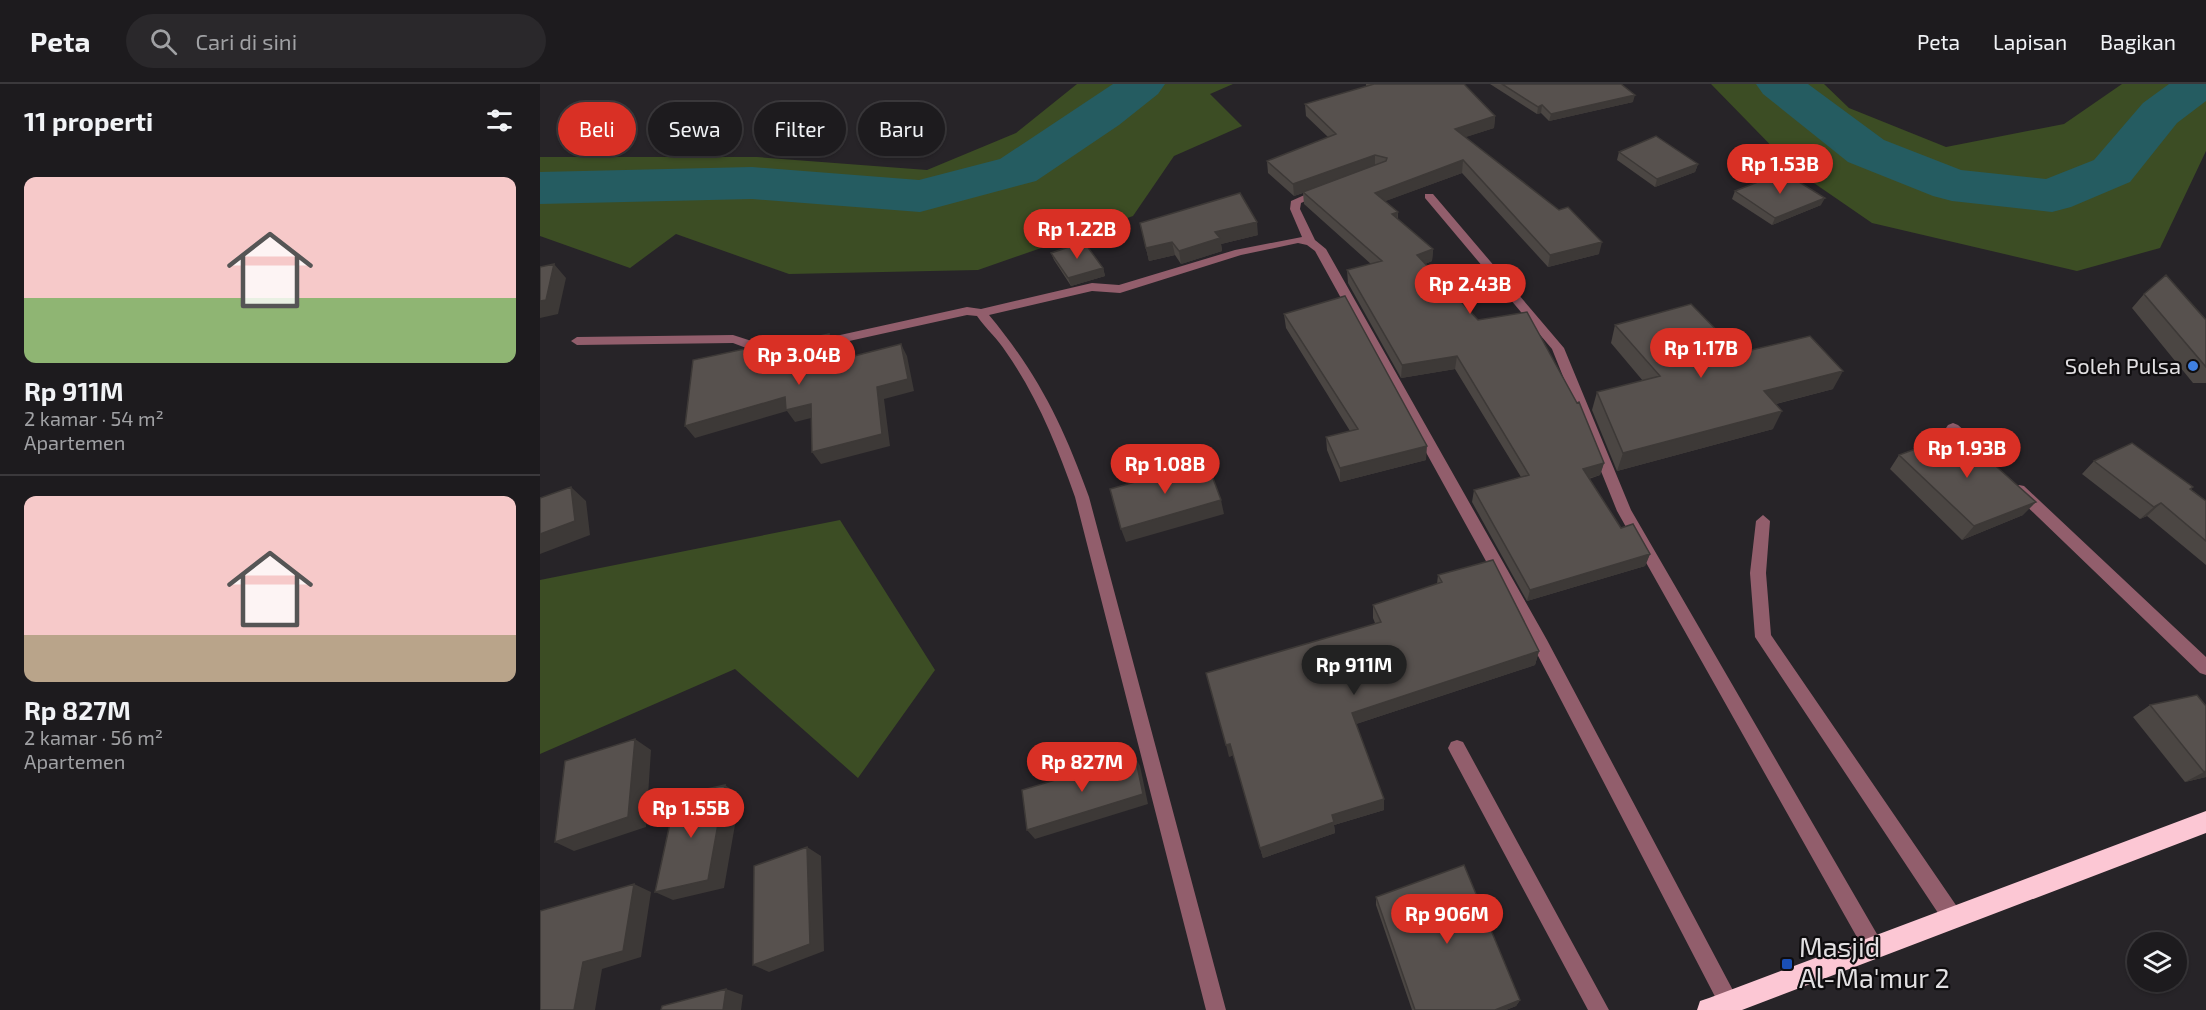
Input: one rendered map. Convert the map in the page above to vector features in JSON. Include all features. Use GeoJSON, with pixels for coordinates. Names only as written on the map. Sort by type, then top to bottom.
{"type":"FeatureCollection","features":[{"type":"Feature","properties":{"kind":"highway"},"geometry":{"type":"LineString","coordinates":[[1719,1006],[2206,822]]}},
{"type":"Feature","properties":{"kind":"street"},"geometry":{"type":"LineString","coordinates":[[1310,242],[1295,209],[1296,201],[1329,189]]}},
{"type":"Feature","properties":{"kind":"street"},"geometry":{"type":"LineString","coordinates":[[1429,196],[1558,348],[1624,511],[1874,948]]}},
{"type":"Feature","properties":{"kind":"street"},"geometry":{"type":"LineString","coordinates":[[577,341],[733,339],[746,341],[765,352],[794,349],[967,311],[981,313],[1092,287],[1120,288],[1239,252],[1298,240],[1310,242],[1320,249],[1386,364],[1541,645],[1719,1006]]}},
{"type":"Feature","properties":{"kind":"street"},"geometry":{"type":"LineString","coordinates":[[981,313],[1011,349],[1036,387],[1059,432],[1083,497],[1216,1010]]}},
{"type":"Feature","properties":{"kind":"street"},"geometry":{"type":"LineString","coordinates":[[1953,428],[1987,460]]}},
{"type":"Feature","properties":{"kind":"street"},"geometry":{"type":"LineString","coordinates":[[2004,476],[2206,668]]}},
{"type":"Feature","properties":{"kind":"street"},"geometry":{"type":"LineString","coordinates":[[1763,521],[1758,573],[1762,637],[1953,918]]}},
{"type":"Feature","properties":{"kind":"street"},"geometry":{"type":"LineString","coordinates":[[1457,748],[1599,1010]]}},
{"type":"Feature","properties":{"kind":"green space"},"geometry":{"type":"Polygon","coordinates":[[[1077,84],[1233,84],[1210,94],[1242,126],[1174,156],[1133,216],[978,270],[789,274],[676,234],[630,268],[540,236],[540,157],[757,157],[927,170],[1016,133],[1077,84]]]}},
{"type":"Feature","properties":{"kind":"green space"},"geometry":{"type":"Polygon","coordinates":[[[1711,84],[1824,84],[1849,108],[1946,147],[2064,124],[2122,84],[2206,84],[2206,151],[2160,248],[2077,271],[1872,223],[1795,170],[1711,84]]]}},
{"type":"Feature","properties":{"kind":"green space"},"geometry":{"type":"Polygon","coordinates":[[[840,520],[935,670],[858,778],[735,669],[540,754],[540,580],[840,520]]]}},
{"type":"Feature","properties":{"kind":"building"},"geometry":{"type":"Polygon","coordinates":[[[1374,84],[1464,84],[1495,116],[1455,129],[1559,210],[1568,207],[1602,242],[1550,255],[1463,160],[1375,193],[1398,212],[1392,214],[1433,249],[1417,255],[1478,320],[1527,312],[1577,403],[1579,402],[1604,463],[1583,469],[1621,528],[1633,524],[1650,554],[1530,590],[1474,490],[1529,475],[1457,356],[1402,365],[1347,270],[1382,261],[1303,192],[1386,161],[1387,158],[1375,155],[1293,184],[1267,161],[1336,134],[1305,104],[1374,84]]]}},
{"type":"Feature","properties":{"kind":"building"},"geometry":{"type":"Polygon","coordinates":[[[1502,84],[1621,84],[1635,95],[1551,114],[1542,105],[1538,107],[1502,84]]]}},
{"type":"Feature","properties":{"kind":"building"},"geometry":{"type":"Polygon","coordinates":[[[1656,136],[1698,164],[1657,179],[1619,152],[1656,136]]]}},
{"type":"Feature","properties":{"kind":"building"},"geometry":{"type":"Polygon","coordinates":[[[1783,172],[1825,198],[1775,218],[1735,191],[1783,172]]]}},
{"type":"Feature","properties":{"kind":"building"},"geometry":{"type":"Polygon","coordinates":[[[1240,193],[1257,222],[1215,232],[1220,238],[1179,251],[1172,242],[1146,248],[1140,223],[1240,193]]]}},
{"type":"Feature","properties":{"kind":"building"},"geometry":{"type":"Polygon","coordinates":[[[1084,242],[1103,268],[1068,278],[1051,253],[1084,242]]]}},
{"type":"Feature","properties":{"kind":"building"},"geometry":{"type":"Polygon","coordinates":[[[554,264],[546,300],[540,301],[540,267],[554,264]]]}},
{"type":"Feature","properties":{"kind":"building"},"geometry":{"type":"Polygon","coordinates":[[[2166,275],[2206,320],[2206,367],[2144,294],[2166,275]]]}},
{"type":"Feature","properties":{"kind":"building"},"geometry":{"type":"Polygon","coordinates":[[[1345,296],[1427,446],[1340,468],[1326,437],[1358,429],[1284,314],[1345,296]]]}},
{"type":"Feature","properties":{"kind":"building"},"geometry":{"type":"Polygon","coordinates":[[[1691,304],[1739,353],[1810,336],[1843,371],[1764,391],[1782,411],[1623,453],[1597,392],[1660,376],[1615,325],[1691,304]]]}},
{"type":"Feature","properties":{"kind":"building"},"geometry":{"type":"Polygon","coordinates":[[[829,334],[827,363],[901,344],[908,379],[877,387],[882,434],[812,452],[811,404],[786,410],[785,397],[685,426],[693,360],[829,334]]]}},
{"type":"Feature","properties":{"kind":"building"},"geometry":{"type":"Polygon","coordinates":[[[1959,433],[2036,502],[1974,526],[1899,455],[1959,433]]]}},
{"type":"Feature","properties":{"kind":"building"},"geometry":{"type":"Polygon","coordinates":[[[2132,443],[2193,487],[2190,489],[2206,501],[2206,541],[2161,503],[2154,507],[2094,461],[2132,443]]]}},
{"type":"Feature","properties":{"kind":"building"},"geometry":{"type":"Polygon","coordinates":[[[1207,462],[1221,500],[1121,529],[1110,489],[1207,462]]]}},
{"type":"Feature","properties":{"kind":"building"},"geometry":{"type":"Polygon","coordinates":[[[571,487],[575,521],[540,534],[540,498],[571,487]]]}},
{"type":"Feature","properties":{"kind":"building"},"geometry":{"type":"Polygon","coordinates":[[[1493,560],[1539,651],[1352,713],[1384,799],[1332,815],[1334,822],[1260,848],[1230,744],[1226,745],[1206,673],[1381,622],[1373,605],[1442,582],[1438,575],[1493,560]]]}},
{"type":"Feature","properties":{"kind":"building"},"geometry":{"type":"Polygon","coordinates":[[[2197,695],[2206,706],[2206,771],[2204,772],[2150,705],[2197,695]]]}},
{"type":"Feature","properties":{"kind":"building"},"geometry":{"type":"Polygon","coordinates":[[[635,739],[628,817],[555,842],[565,761],[635,739]]]}},
{"type":"Feature","properties":{"kind":"building"},"geometry":{"type":"Polygon","coordinates":[[[1135,756],[1143,794],[1027,830],[1022,790],[1135,756]]]}},
{"type":"Feature","properties":{"kind":"building"},"geometry":{"type":"Polygon","coordinates":[[[725,785],[708,880],[655,892],[676,796],[725,785]]]}},
{"type":"Feature","properties":{"kind":"building"},"geometry":{"type":"Polygon","coordinates":[[[807,847],[810,944],[753,965],[754,866],[807,847]]]}},
{"type":"Feature","properties":{"kind":"building"},"geometry":{"type":"Polygon","coordinates":[[[1464,865],[1520,1000],[1495,1010],[1415,1010],[1376,897],[1464,865]]]}},
{"type":"Feature","properties":{"kind":"building"},"geometry":{"type":"Polygon","coordinates":[[[634,884],[623,951],[583,962],[574,1010],[540,1010],[540,911],[634,884]]]}},
{"type":"Feature","properties":{"kind":"building"},"geometry":{"type":"Polygon","coordinates":[[[726,989],[723,1010],[661,1010],[662,1006],[726,989]]]}},
{"type":"Feature","properties":{"kind":"waterway"},"geometry":{"type":"LineString","coordinates":[[540,188],[752,183],[920,196],[1018,170],[1102,115],[1142,84]]}},
{"type":"Feature","properties":{"kind":"waterway"},"geometry":{"type":"LineString","coordinates":[[1779,84],[1866,151],[1952,185],[2052,196],[2112,171],[2160,113],[2199,84]]}},
{"type":"Feature","properties":{"kind":"place","name":"Soleh Pulsa"},"geometry":{"type":"Point","coordinates":[2193,366]}},
{"type":"Feature","properties":{"kind":"place","name":"Masjid Al-Ma'mur 2"},"geometry":{"type":"Point","coordinates":[1787,964]}}]}
